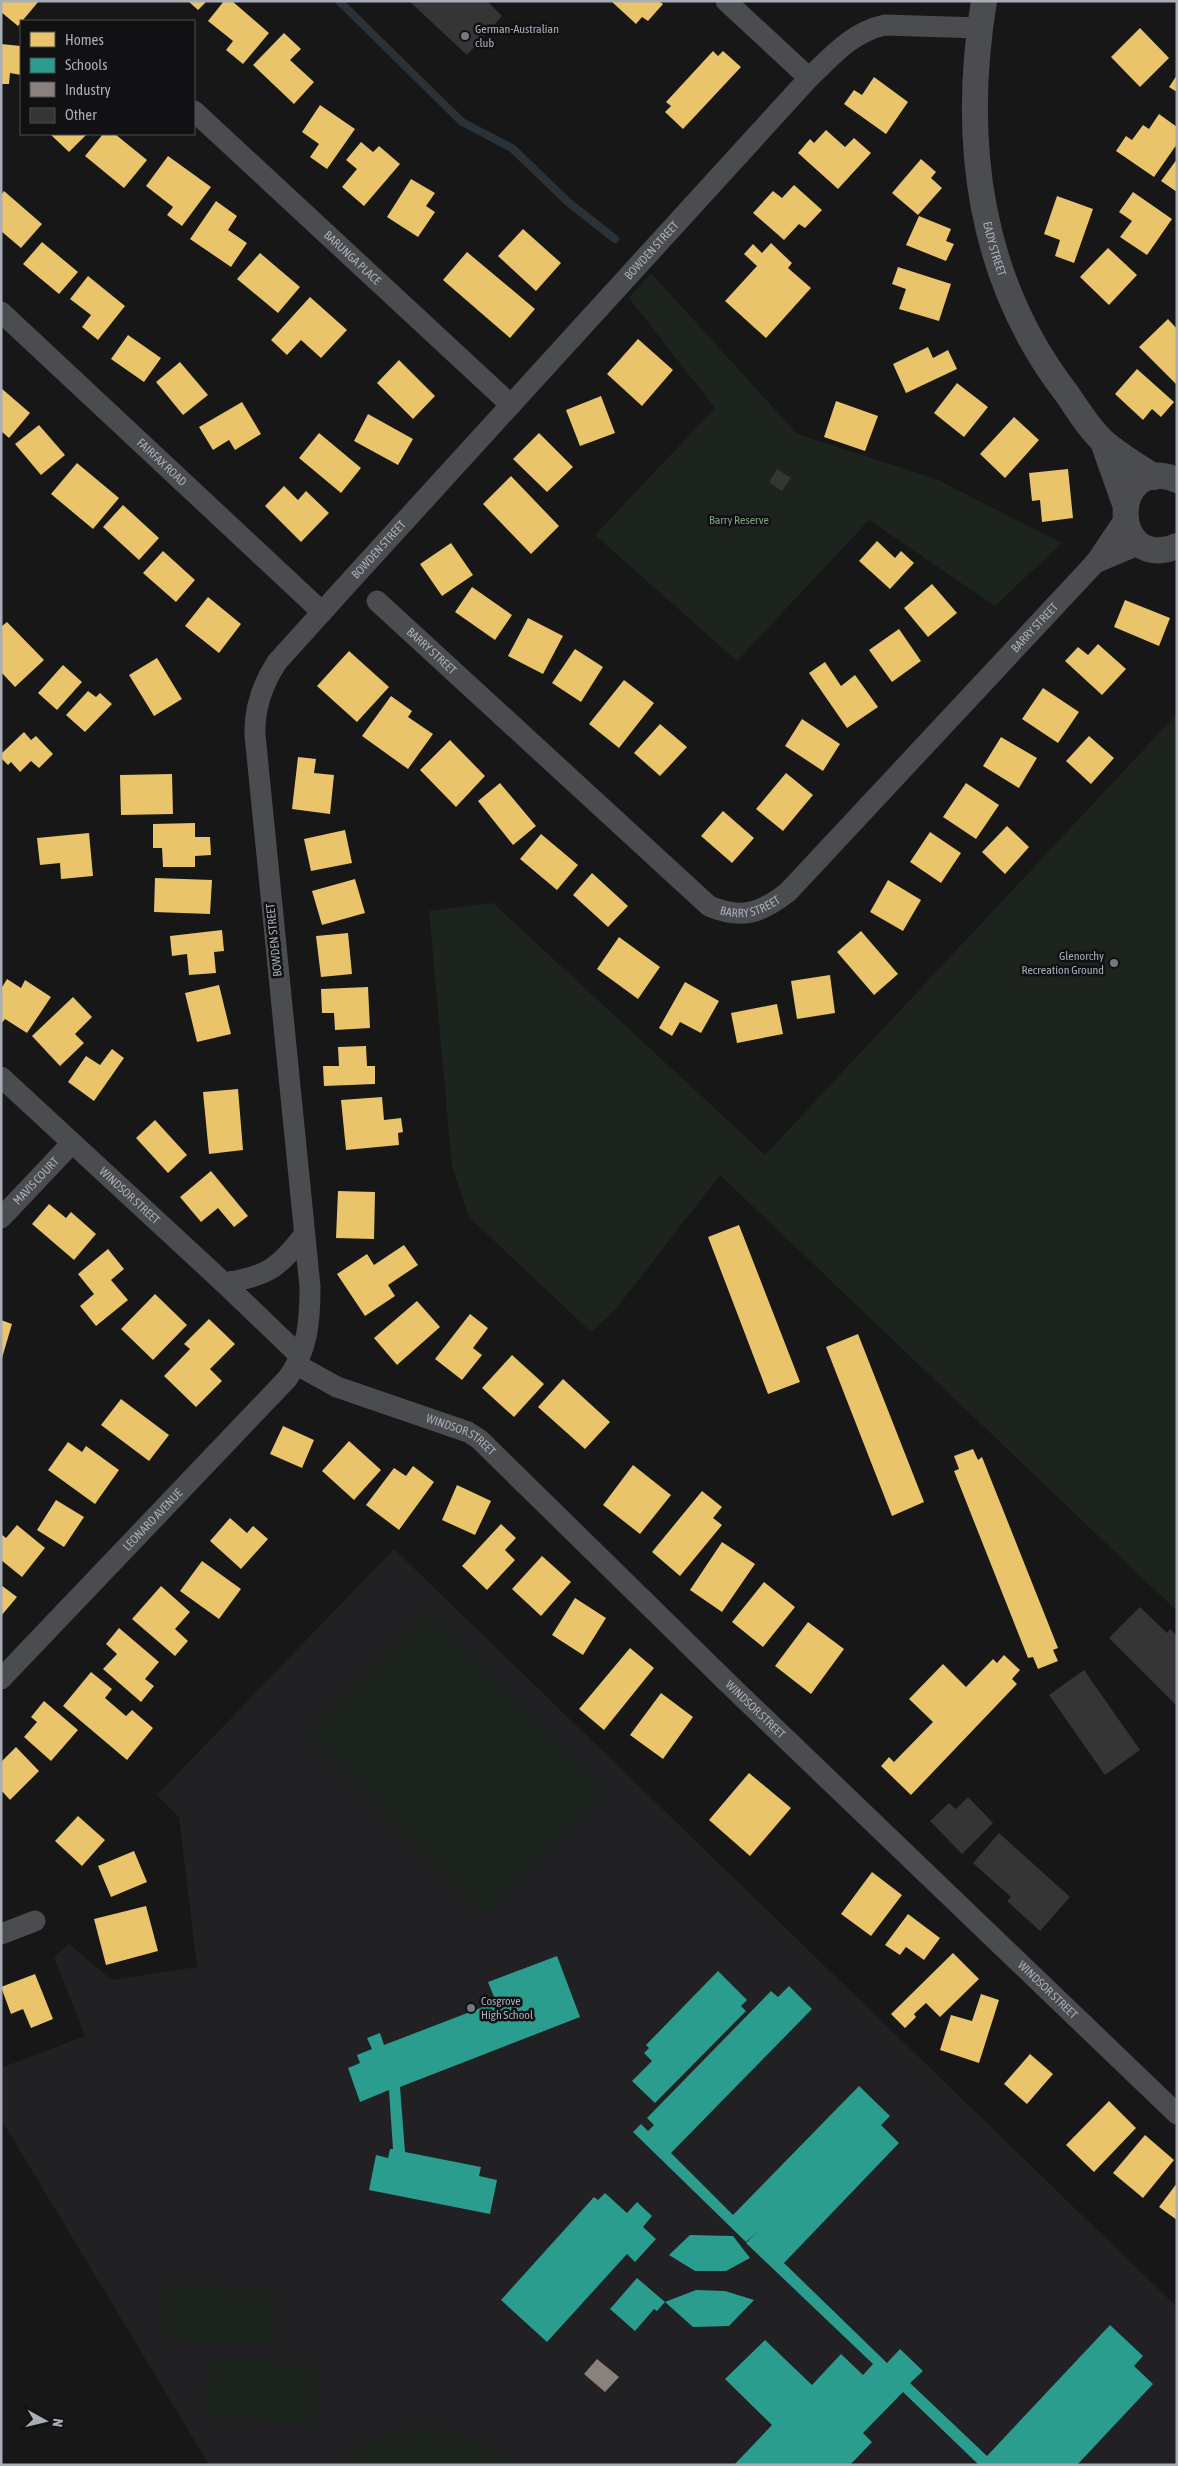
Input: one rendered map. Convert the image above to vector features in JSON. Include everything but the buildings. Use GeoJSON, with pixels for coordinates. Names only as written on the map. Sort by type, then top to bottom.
{"type":"FeatureCollection","features":[{"type":"Feature","properties":{"kind":"street"},"geometry":{"type":"LineString","coordinates":[[726,1],[809,78]]}},
{"type":"Feature","properties":{"kind":"street"},"geometry":{"type":"LineString","coordinates":[[979,28],[984,1]]}},
{"type":"Feature","properties":{"kind":"street","name":"BOWDEN STREET"},"geometry":{"type":"LineString","coordinates":[[298,1361],[307,1338],[310,1315],[310,1287],[254,724],[256,707],[267,676],[277,662],[322,612],[809,78],[843,44],[870,28],[899,24],[979,28]]}},
{"type":"Feature","properties":{"kind":"street","name":"EADY STREET"},"geometry":{"type":"LineString","coordinates":[[979,28],[975,142],[980,194],[994,255],[1013,306],[1044,365],[1103,442],[1133,538],[1156,546]]}},
{"type":"Feature","properties":{"kind":"street","name":"BARUNGA PLACE"},"geometry":{"type":"LineString","coordinates":[[195,112],[511,406]]}},
{"type":"Feature","properties":{"kind":"street","name":"FAIRFAX ROAD"},"geometry":{"type":"LineString","coordinates":[[1,312],[322,612]]}},
{"type":"Feature","properties":{"kind":"street","name":"EADY STREET"},"geometry":{"type":"LineString","coordinates":[[1103,442],[1168,474]]}},
{"type":"Feature","properties":{"kind":"street"},"geometry":{"type":"LineString","coordinates":[[1125,512],[1136,486],[1168,474]]}},
{"type":"Feature","properties":{"kind":"street","name":"BARRY STREET"},"geometry":{"type":"LineString","coordinates":[[377,601],[709,906],[736,914],[761,910],[788,892],[1095,564],[1125,512]]}},
{"type":"Feature","properties":{"kind":"street"},"geometry":{"type":"LineString","coordinates":[[1156,546],[1177,567]]}},
{"type":"Feature","properties":{"kind":"street","name":"BARRY STREET"},"geometry":{"type":"LineString","coordinates":[[1095,564],[1156,546]]}},
{"type":"Feature","properties":{"kind":"street","name":"WINDSOR STREET"},"geometry":{"type":"LineString","coordinates":[[1,1077],[224,1283],[298,1361],[337,1387],[468,1432],[479,1439],[735,1690],[1177,2114]]}},
{"type":"Feature","properties":{"kind":"street","name":"MAVIS COURT"},"geometry":{"type":"LineString","coordinates":[[1,1218],[72,1143]]}},
{"type":"Feature","properties":{"kind":"street"},"geometry":{"type":"LineString","coordinates":[[224,1283],[265,1273],[285,1260],[304,1234]]}},
{"type":"Feature","properties":{"kind":"street","name":"LEONARD AVENUE"},"geometry":{"type":"LineString","coordinates":[[1,1679],[287,1379],[298,1361]]}},
{"type":"Feature","properties":{"kind":"street"},"geometry":{"type":"LineString","coordinates":[[1,1934],[35,1921]]}},
{"type":"Feature","properties":{"kind":"shaded area","name":"Cosgrove High School"},"geometry":{"type":"Polygon","coordinates":[[[394,1549],[1177,2307],[1177,2465],[209,2465],[1,2119],[1,2068],[85,2036],[54,1957],[69,1944],[112,1980],[197,1967],[179,1817],[157,1795],[394,1549]]]}},
{"type":"Feature","properties":{"kind":"green space","name":"Barry Reserve"},"geometry":{"type":"Polygon","coordinates":[[[651,273],[797,434],[936,479],[1062,543],[995,606],[869,520],[737,661],[595,535],[715,408],[629,298],[651,273]]]}},
{"type":"Feature","properties":{"kind":"green space","name":"Glenorchy Recreation Ground"},"geometry":{"type":"Polygon","coordinates":[[[1177,714],[1177,1611],[720,1175],[616,1309],[591,1332],[469,1217],[452,1166],[429,911],[493,903],[765,1155],[1177,714]]]}},
{"type":"Feature","properties":{"kind":"green space"},"geometry":{"type":"Polygon","coordinates":[[[427,1609],[608,1792],[486,1914],[305,1731],[427,1609]]]}},
{"type":"Feature","properties":{"kind":"green space"},"geometry":{"type":"Polygon","coordinates":[[[165,2283],[275,2291],[272,2346],[161,2339],[165,2283]]]}},
{"type":"Feature","properties":{"kind":"green space"},"geometry":{"type":"Polygon","coordinates":[[[210,2357],[320,2367],[315,2425],[205,2415],[210,2357]]]}},
{"type":"Feature","properties":{"kind":"green space"},"geometry":{"type":"Polygon","coordinates":[[[426,2429],[472,2441],[494,2451],[514,2465],[344,2465],[362,2447],[371,2442],[390,2435],[426,2429]]]}},
{"type":"Feature","properties":{"kind":"waterway"},"geometry":{"type":"LineString","coordinates":[[339,1],[462,122],[512,148],[568,202],[615,239]]}},
{"type":"Feature","properties":{"kind":"place","name":"German-Australian club"},"geometry":{"type":"Point","coordinates":[465,36]}},
{"type":"Feature","properties":{"kind":"place","name":"Glenorchy Recreation Ground"},"geometry":{"type":"Point","coordinates":[1114,963]}},
{"type":"Feature","properties":{"kind":"place","name":"Cosgrove High School"},"geometry":{"type":"Point","coordinates":[471,2008]}}]}
